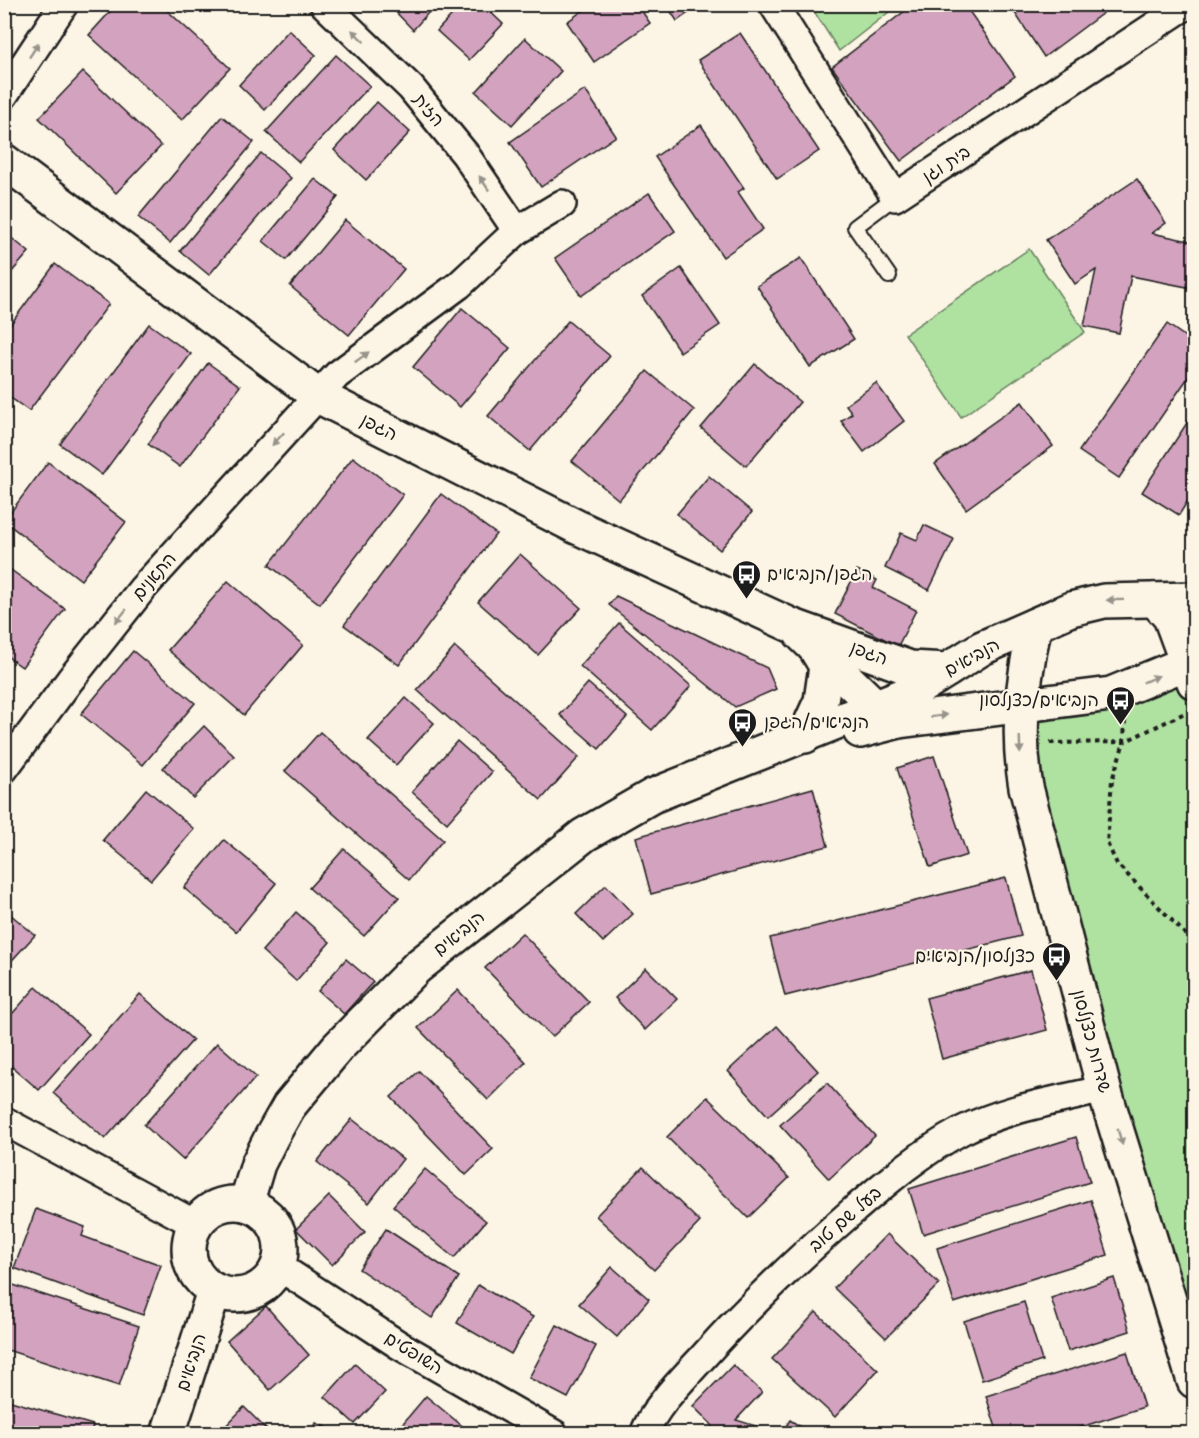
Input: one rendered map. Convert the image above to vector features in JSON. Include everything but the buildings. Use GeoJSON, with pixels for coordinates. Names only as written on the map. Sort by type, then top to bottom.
{"type":"FeatureCollection","features":[{"type":"Feature","properties":{"kind":"street"},"geometry":{"type":"LineString","coordinates":[[4,95],[64,4]]}},
{"type":"Feature","properties":{"kind":"street","name":"הזית"},"geometry":{"type":"LineString","coordinates":[[324,4],[411,88],[465,154],[517,231]]}},
{"type":"Feature","properties":{"kind":"street"},"geometry":{"type":"LineString","coordinates":[[773,4],[895,197]]}},
{"type":"Feature","properties":{"kind":"street","name":"בית וגן"},"geometry":{"type":"LineString","coordinates":[[895,197],[1188,4]]}},
{"type":"Feature","properties":{"kind":"street","name":"הגפן"},"geometry":{"type":"LineString","coordinates":[[4,161],[318,396],[577,527],[803,635],[910,668],[947,670]]}},
{"type":"Feature","properties":{"kind":"street"},"geometry":{"type":"LineString","coordinates":[[318,396],[337,375],[459,285],[517,231],[562,204]]}},
{"type":"Feature","properties":{"kind":"street","name":"התאנים"},"geometry":{"type":"LineString","coordinates":[[4,769],[142,588],[318,396]]}},
{"type":"Feature","properties":{"kind":"street","name":"הנביאים"},"geometry":{"type":"LineString","coordinates":[[759,755],[887,714],[914,691],[982,648],[1071,609],[1104,601],[1194,599]]}},
{"type":"Feature","properties":{"kind":"street"},"geometry":{"type":"LineString","coordinates":[[1155,600],[1170,617],[1192,668]]}},
{"type":"Feature","properties":{"kind":"street","name":"שדרות כצנלסון"},"geometry":{"type":"LineString","coordinates":[[1035,625],[1026,664],[1022,706],[1020,743],[1026,787],[1104,1089],[1194,1381]]}},
{"type":"Feature","properties":{"kind":"street"},"geometry":{"type":"LineString","coordinates":[[803,635],[826,666],[821,701],[805,736]]}},
{"type":"Feature","properties":{"kind":"street","name":"הגפן"},"geometry":{"type":"LineString","coordinates":[[803,635],[887,714]]}},
{"type":"Feature","properties":{"kind":"street","name":"הנביאים"},"geometry":{"type":"LineString","coordinates":[[246,1204],[258,1164],[290,1106],[338,1047],[417,967],[552,860],[618,814],[652,796],[805,736],[887,714],[1022,706],[1126,689],[1192,668]]}},
{"type":"Feature","properties":{"kind":"street","name":"בעל שם טוב"},"geometry":{"type":"LineString","coordinates":[[644,1434],[664,1403],[692,1368],[751,1304],[815,1244],[909,1164],[952,1137],[1004,1113],[1104,1089]]}},
{"type":"Feature","properties":{"kind":"street"},"geometry":{"type":"LineString","coordinates":[[4,1121],[195,1224]]}},
{"type":"Feature","properties":{"kind":"street"},"geometry":{"type":"LineString","coordinates":[[246,1204],[260,1210],[272,1221],[279,1235],[281,1250],[278,1266],[270,1279],[259,1289],[244,1295],[229,1295],[214,1291],[202,1282],[190,1262],[190,1239],[195,1224],[217,1206],[246,1204]]}},
{"type":"Feature","properties":{"kind":"street","name":"השופטים"},"geometry":{"type":"LineString","coordinates":[[278,1266],[399,1345],[554,1434]]}},
{"type":"Feature","properties":{"kind":"street","name":"הנביאים"},"geometry":{"type":"LineString","coordinates":[[168,1434],[214,1291]]}},
{"type":"Feature","properties":{"kind":"lane"},"geometry":{"type":"LineString","coordinates":[[889,276],[855,227],[895,197]]}},
{"type":"Feature","properties":{"kind":"path"},"geometry":{"type":"LineString","coordinates":[[1126,689],[1124,742],[1112,780],[1107,843],[1117,864],[1194,943]]}},
{"type":"Feature","properties":{"kind":"path"},"geometry":{"type":"LineString","coordinates":[[1020,743],[1124,742],[1194,709]]}},
{"type":"Feature","properties":{"kind":"green space"},"geometry":{"type":"Polygon","coordinates":[[[810,5],[898,5],[839,51],[810,5]]]}},
{"type":"Feature","properties":{"kind":"green space"},"geometry":{"type":"Polygon","coordinates":[[[1029,249],[1085,332],[961,417],[905,334],[1029,249]]]}},
{"type":"Feature","properties":{"kind":"green space"},"geometry":{"type":"Polygon","coordinates":[[[1176,678],[1194,719],[1194,1341],[1140,1172],[1030,754],[1040,716],[1176,678]]]}},
{"type":"Feature","properties":{"kind":"place","name":"הגפן/הנביאים"},"geometry":{"type":"Point","coordinates":[746,600]}},
{"type":"Feature","properties":{"kind":"place","name":"הנביאים/כצנלסון"},"geometry":{"type":"Point","coordinates":[1120,726]}},
{"type":"Feature","properties":{"kind":"place","name":"הנביאים/הגפן"},"geometry":{"type":"Point","coordinates":[743,748]}},
{"type":"Feature","properties":{"kind":"place","name":"כצנלסון/הנביאים"},"geometry":{"type":"Point","coordinates":[1056,982]}}]}
